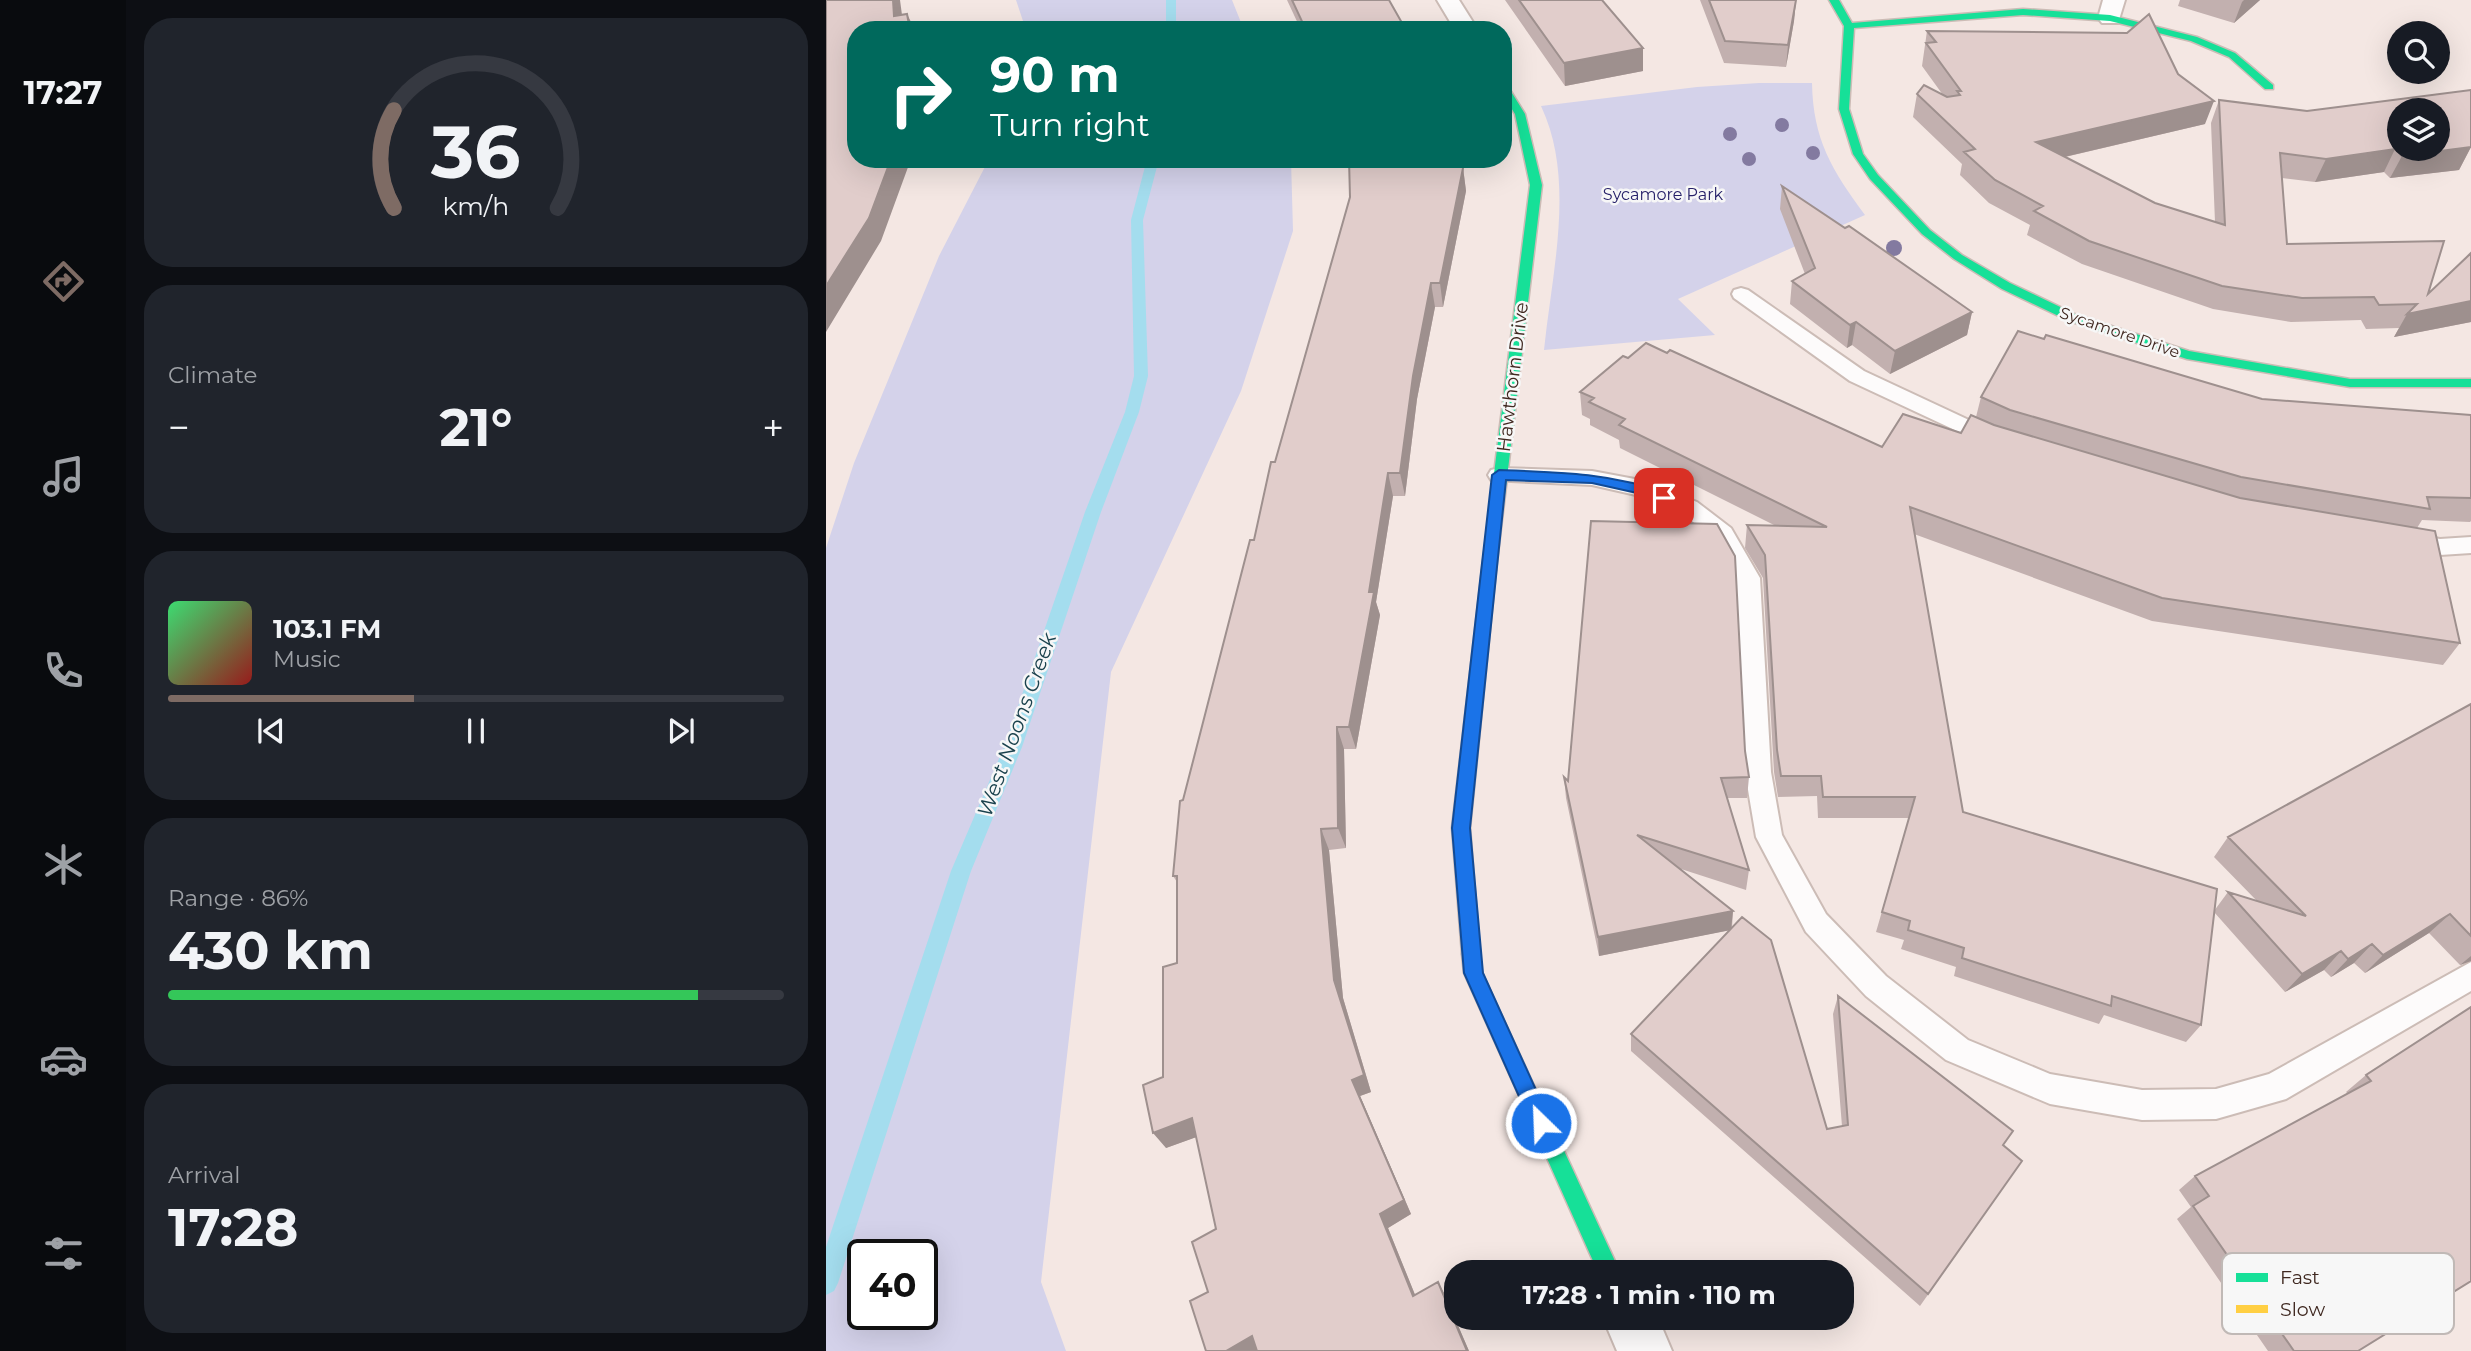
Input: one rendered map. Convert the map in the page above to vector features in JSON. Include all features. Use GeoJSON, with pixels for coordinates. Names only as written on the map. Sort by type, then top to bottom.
{"type":"FeatureCollection","features":[{"type":"Feature","properties":{"kind":"street"},"geometry":{"type":"LineString","coordinates":[[1448,0],[1461,21]]}},
{"type":"Feature","properties":{"kind":"street"},"geometry":{"type":"LineString","coordinates":[[1833,0],[1849,26],[2023,12],[2112,9],[2232,55],[2269,87]]}},
{"type":"Feature","properties":{"kind":"street","name":"Sycamore Drive"},"geometry":{"type":"LineString","coordinates":[[1849,26],[1844,109],[1858,154],[1889,195],[1926,232],[1958,257],[2006,286],[2073,318],[2187,355],[2350,383],[2471,383]]}},
{"type":"Feature","properties":{"kind":"street","name":"Hawthorn Drive"},"geometry":{"type":"LineString","coordinates":[[1512,101],[1520,114],[1536,185],[1499,475],[1461,828],[1474,973],[1604,1260]]}},
{"type":"Feature","properties":{"kind":"street"},"geometry":{"type":"LineString","coordinates":[[1635,1330],[1645,1351]]}},
{"type":"Feature","properties":{"kind":"lane"},"geometry":{"type":"LineString","coordinates":[[1741,294],[1857,376],[2008,445]]}},
{"type":"Feature","properties":{"kind":"lane"},"geometry":{"type":"LineString","coordinates":[[1499,475],[1592,478],[1640,488],[1689,507],[1723,534],[1748,578],[1758,772],[1769,837],[1816,923],[1875,986],[1957,1050],[2050,1089],[2142,1105],[2216,1104],[2275,1088],[2471,976]]}},
{"type":"Feature","properties":{"kind":"lane"},"geometry":{"type":"LineString","coordinates":[[2387,538],[2440,547],[2471,545]]}},
{"type":"Feature","properties":{"kind":"green space"},"geometry":{"type":"Polygon","coordinates":[[[1016,0],[1232,0],[1240,21],[1023,21],[1016,0]]]}},
{"type":"Feature","properties":{"kind":"green space","name":"Sycamore Park"},"geometry":{"type":"Polygon","coordinates":[[[1812,83],[1816,121],[1826,154],[1865,215],[1678,299],[1715,335],[1544,350],[1556,258],[1559,195],[1552,134],[1541,106],[1697,87],[1812,83]]]}},
{"type":"Feature","properties":{"kind":"green space"},"geometry":{"type":"Polygon","coordinates":[[[984,168],[1291,168],[1293,231],[1241,391],[1111,672],[1041,1282],[1066,1351],[826,1351],[826,548],[854,463],[939,256],[984,168]]]}},
{"type":"Feature","properties":{"kind":"building"},"geometry":{"type":"Polygon","coordinates":[[[826,0],[893,0],[894,16],[907,14],[908,21],[847,21],[847,168],[888,168],[869,218],[826,286],[826,0]]]}},
{"type":"Feature","properties":{"kind":"building"},"geometry":{"type":"Polygon","coordinates":[[[1292,0],[1389,0],[1401,21],[1302,21],[1292,0]]]}},
{"type":"Feature","properties":{"kind":"building"},"geometry":{"type":"Polygon","coordinates":[[[1519,0],[1602,0],[1643,48],[1564,63],[1519,0]]]}},
{"type":"Feature","properties":{"kind":"building"},"geometry":{"type":"Polygon","coordinates":[[[1709,0],[1796,0],[1788,45],[1725,41],[1709,0]]]}},
{"type":"Feature","properties":{"kind":"building"},"geometry":{"type":"Polygon","coordinates":[[[2149,14],[2178,74],[2214,101],[2036,142],[2155,203],[2225,225],[2219,100],[2307,111],[2387,101],[2387,150],[2326,159],[2280,153],[2287,244],[2444,241],[2428,294],[2471,253],[2471,301],[2407,314],[2417,304],[2379,305],[2374,297],[2302,298],[2222,286],[2089,241],[2034,211],[2043,206],[1995,180],[1964,152],[1975,149],[1917,94],[1924,85],[1947,97],[1960,95],[1957,91],[1961,91],[1926,43],[1936,42],[1927,31],[2127,33],[2149,14]]]}},
{"type":"Feature","properties":{"kind":"building"},"geometry":{"type":"Polygon","coordinates":[[[2471,90],[2471,147],[2450,150],[2450,98],[2409,98],[2471,90]]]}},
{"type":"Feature","properties":{"kind":"building"},"geometry":{"type":"Polygon","coordinates":[[[1349,168],[1463,168],[1440,283],[1431,283],[1413,376],[1400,473],[1388,473],[1369,592],[1374,592],[1349,727],[1337,727],[1338,828],[1321,829],[1334,980],[1364,1075],[1352,1080],[1404,1200],[1380,1214],[1413,1296],[1438,1282],[1444,1296],[1444,1330],[1458,1330],[1467,1351],[1257,1351],[1252,1336],[1226,1351],[1206,1351],[1190,1301],[1208,1292],[1192,1242],[1216,1229],[1192,1118],[1153,1133],[1143,1085],[1163,1077],[1163,967],[1177,963],[1177,876],[1173,876],[1180,801],[1183,800],[1250,540],[1254,540],[1271,462],[1275,462],[1350,197],[1349,168]]]}},
{"type":"Feature","properties":{"kind":"building"},"geometry":{"type":"Polygon","coordinates":[[[1782,186],[1845,228],[1849,226],[1972,312],[1895,351],[1856,322],[1850,325],[1792,281],[1815,268],[1782,186]]]}},
{"type":"Feature","properties":{"kind":"building"},"geometry":{"type":"Polygon","coordinates":[[[2018,331],[2044,339],[2046,335],[2262,399],[2471,415],[2471,498],[2427,497],[2430,509],[2241,477],[2010,410],[1981,397],[2018,331]]]}},
{"type":"Feature","properties":{"kind":"building"},"geometry":{"type":"Polygon","coordinates":[[[1646,343],[1667,353],[1670,350],[1882,447],[1903,414],[1961,433],[1971,415],[1994,425],[2240,498],[2435,531],[2460,643],[2162,598],[1910,507],[1963,812],[2217,889],[2201,1025],[2112,996],[2111,1006],[1962,958],[1964,948],[1908,930],[1910,921],[1882,912],[1915,797],[1823,797],[1821,776],[1781,776],[1777,750],[1765,555],[1747,525],[1827,527],[1619,425],[1625,419],[1589,402],[1594,398],[1580,392],[1623,356],[1628,358],[1646,343]]]}},
{"type":"Feature","properties":{"kind":"building"},"geometry":{"type":"Polygon","coordinates":[[[1591,521],[1717,524],[1735,556],[1745,751],[1749,777],[1721,778],[1749,870],[1637,835],[1733,911],[1598,937],[1564,777],[1568,781],[1591,521]]]}},
{"type":"Feature","properties":{"kind":"building"},"geometry":{"type":"Polygon","coordinates":[[[2471,704],[2471,936],[2450,914],[2383,955],[2372,944],[2348,959],[2341,951],[2302,974],[2228,892],[2306,916],[2228,837],[2471,704]]]}},
{"type":"Feature","properties":{"kind":"building"},"geometry":{"type":"Polygon","coordinates":[[[1742,917],[1771,940],[1827,1129],[1848,1125],[1838,996],[2013,1131],[2003,1145],[2022,1161],[1928,1294],[1631,1034],[1742,917]]]}},
{"type":"Feature","properties":{"kind":"building"},"geometry":{"type":"Polygon","coordinates":[[[2471,1007],[2471,1281],[2454,1292],[2454,1253],[2226,1253],[2193,1206],[2209,1196],[2195,1176],[2371,1081],[2366,1075],[2471,1007]]]}},
{"type":"Feature","properties":{"kind":"building"},"geometry":{"type":"Polygon","coordinates":[[[2282,1334],[2385,1334],[2358,1351],[2294,1351],[2282,1334]]]}},
{"type":"Feature","properties":{"kind":"waterway","name":"West Noons Creek"},"geometry":{"type":"LineString","coordinates":[[1171,0],[1171,21]]}},
{"type":"Feature","properties":{"kind":"waterway","name":"West Noons Creek"},"geometry":{"type":"LineString","coordinates":[[826,1283],[961,871],[1013,747],[1093,512],[1132,412],[1141,376],[1137,220],[1151,168]]}},
{"type":"Feature","properties":{"kind":"traffic: fast"},"geometry":{"type":"LineString","coordinates":[[1834,0],[1849,26],[1844,109],[1858,154],[1874,177],[1926,232],[1958,257],[2006,286],[2073,318],[2187,355],[2350,383],[2471,383]]}},
{"type":"Feature","properties":{"kind":"traffic: fast"},"geometry":{"type":"LineString","coordinates":[[1849,26],[2023,12],[2110,18],[2194,39],[2232,55],[2269,87]]}},
{"type":"Feature","properties":{"kind":"traffic: fast"},"geometry":{"type":"LineString","coordinates":[[1489,570],[1536,185],[1520,114],[1512,101]]}},
{"type":"Feature","properties":{"kind":"traffic: fast"},"geometry":{"type":"LineString","coordinates":[[1471,954],[1473,973],[1604,1260]]}},
{"type":"Feature","properties":{"kind":"traffic: slow"},"geometry":{"type":"LineString","coordinates":[[1471,954],[1461,828],[1489,570]]}},
{"type":"Feature","properties":{"kind":"route"},"geometry":{"type":"LineString","coordinates":[[1541,1123],[1474,973],[1461,828],[1499,475],[1592,478],[1640,488],[1664,498]]}}]}
